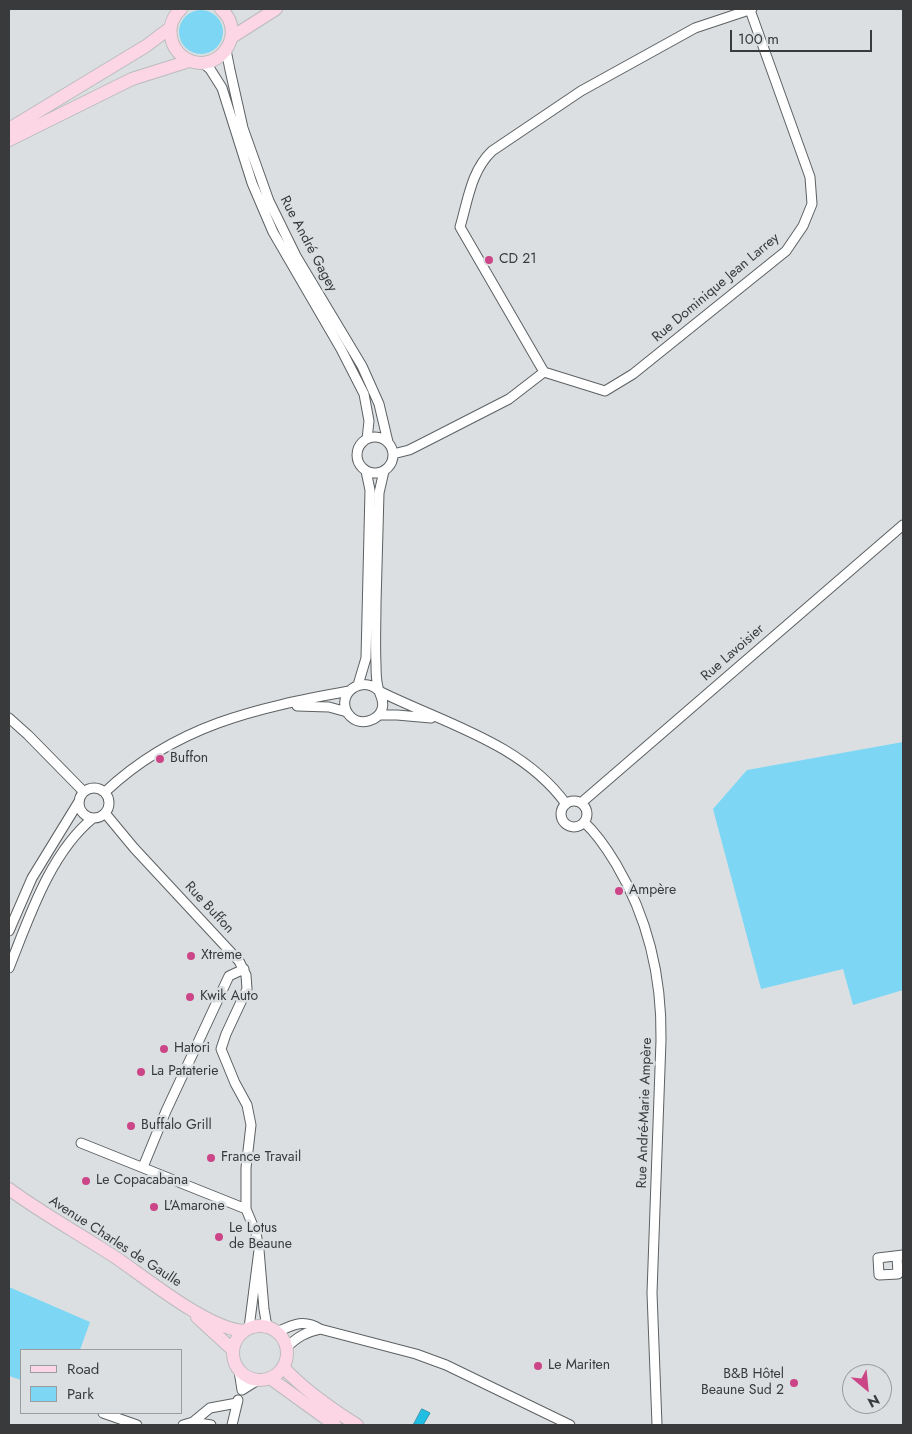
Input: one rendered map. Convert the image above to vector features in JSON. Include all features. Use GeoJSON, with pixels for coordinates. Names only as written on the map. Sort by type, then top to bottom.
{"type":"FeatureCollection","features":[{"type":"Feature","properties":{"kind":"main road"},"geometry":{"type":"LineString","coordinates":[[181,9],[174,17],[170,28],[171,38],[174,48],[189,61]]}},
{"type":"Feature","properties":{"kind":"main road"},"geometry":{"type":"LineString","coordinates":[[9,140],[132,79],[189,61],[203,63],[216,59],[226,50],[232,37],[230,20],[221,9]]}},
{"type":"Feature","properties":{"kind":"main road"},"geometry":{"type":"LineString","coordinates":[[232,37],[276,9]]}},
{"type":"Feature","properties":{"kind":"main road"},"geometry":{"type":"LineString","coordinates":[[9,129],[122,61],[170,28]]}},
{"type":"Feature","properties":{"kind":"main road","name":"Avenue Charles de Gaulle"},"geometry":{"type":"LineString","coordinates":[[9,1189],[29,1204],[116,1258],[184,1305],[235,1330],[261,1326],[272,1329]]}},
{"type":"Feature","properties":{"kind":"main road","name":"Avenue Charles de Gaulle"},"geometry":{"type":"LineString","coordinates":[[9,1197],[29,1204]]}},
{"type":"Feature","properties":{"kind":"main road","name":"Avenue Charles de Gaulle"},"geometry":{"type":"LineString","coordinates":[[184,1305],[233,1350],[233,1358],[240,1371]]}},
{"type":"Feature","properties":{"kind":"main road"},"geometry":{"type":"LineString","coordinates":[[233,1350],[234,1343],[246,1329]]}},
{"type":"Feature","properties":{"kind":"main road"},"geometry":{"type":"LineString","coordinates":[[240,1371],[251,1379],[264,1379],[277,1374],[286,1361],[286,1348],[285,1342],[272,1329]]}},
{"type":"Feature","properties":{"kind":"main road"},"geometry":{"type":"LineString","coordinates":[[282,1367],[328,1407],[357,1425]]}},
{"type":"Feature","properties":{"kind":"main road"},"geometry":{"type":"LineString","coordinates":[[264,1379],[335,1425]]}},
{"type":"Feature","properties":{"kind":"street"},"geometry":{"type":"LineString","coordinates":[[393,454],[416,447],[509,399],[544,372],[460,227],[475,174],[485,158],[492,151],[581,91],[695,28],[751,9]]}},
{"type":"Feature","properties":{"kind":"street","name":"Rue Dominique Jean Larrey"},"geometry":{"type":"LineString","coordinates":[[544,372],[605,391],[633,374],[786,251],[803,226],[812,204],[810,177],[751,9]]}},
{"type":"Feature","properties":{"kind":"street","name":"Rue André Gagey"},"geometry":{"type":"LineString","coordinates":[[226,50],[243,128],[269,201],[296,256],[362,366],[379,404],[388,442]]}},
{"type":"Feature","properties":{"kind":"street","name":"Rue André Gagey"},"geometry":{"type":"LineString","coordinates":[[203,63],[210,69],[222,88],[252,183],[273,232],[341,349],[364,394],[369,421],[367,439]]}},
{"type":"Feature","properties":{"kind":"street"},"geometry":{"type":"LineString","coordinates":[[284,705],[329,707],[347,712],[355,720],[361,722],[370,721],[378,715],[383,706],[383,701],[378,691],[375,658],[379,493],[384,471],[391,464],[393,454],[388,442],[378,437],[367,439],[359,446],[357,456],[360,465],[366,471],[375,473],[384,471]]}},
{"type":"Feature","properties":{"kind":"street"},"geometry":{"type":"LineString","coordinates":[[358,685],[366,658],[370,490],[366,471]]}},
{"type":"Feature","properties":{"kind":"street","name":"Rue Lavoisier"},"geometry":{"type":"LineString","coordinates":[[581,804],[903,525]]}},
{"type":"Feature","properties":{"kind":"street"},"geometry":{"type":"LineString","coordinates":[[105,792],[154,754],[190,733],[238,715],[349,691],[358,685],[368,684],[378,691],[438,719],[461,727],[504,750],[543,778],[566,804]]}},
{"type":"Feature","properties":{"kind":"street"},"geometry":{"type":"LineString","coordinates":[[347,712],[345,701],[349,691]]}},
{"type":"Feature","properties":{"kind":"street"},"geometry":{"type":"LineString","coordinates":[[378,715],[438,719]]}},
{"type":"Feature","properties":{"kind":"street"},"geometry":{"type":"LineString","coordinates":[[9,718],[83,791]]}},
{"type":"Feature","properties":{"kind":"street"},"geometry":{"type":"LineString","coordinates":[[9,931],[32,878],[78,803],[80,795],[87,789],[97,788],[105,792],[109,800],[108,809],[105,813],[93,818],[79,831],[58,860],[33,909],[9,968]]}},
{"type":"Feature","properties":{"kind":"street"},"geometry":{"type":"LineString","coordinates":[[581,804],[574,801],[566,804],[561,815],[565,823],[572,826],[577,826],[584,822]]}},
{"type":"Feature","properties":{"kind":"street"},"geometry":{"type":"LineString","coordinates":[[78,803],[81,812],[93,818]]}},
{"type":"Feature","properties":{"kind":"street","name":"Rue André-Marie Ampère"},"geometry":{"type":"LineString","coordinates":[[581,804],[586,810],[584,822],[612,857],[630,891],[647,935],[657,977],[662,1021],[652,1293],[657,1425]]}},
{"type":"Feature","properties":{"kind":"street","name":"Rue Buffon"},"geometry":{"type":"LineString","coordinates":[[105,813],[134,848],[239,961],[244,969]]}},
{"type":"Feature","properties":{"kind":"street"},"geometry":{"type":"LineString","coordinates":[[143,1167],[166,1111],[229,976],[244,969],[248,982],[245,996],[226,1034],[221,1049],[232,1077],[247,1105],[251,1126],[246,1168],[246,1209],[256,1232],[264,1309],[272,1329],[304,1323],[312,1324],[320,1329],[416,1354],[446,1365],[570,1425]]}},
{"type":"Feature","properties":{"kind":"street"},"geometry":{"type":"LineString","coordinates":[[82,1143],[246,1209]]}},
{"type":"Feature","properties":{"kind":"street"},"geometry":{"type":"LineString","coordinates":[[246,1329],[259,1250]]}},
{"type":"Feature","properties":{"kind":"street"},"geometry":{"type":"LineString","coordinates":[[286,1348],[307,1331],[320,1329]]}},
{"type":"Feature","properties":{"kind":"street"},"geometry":{"type":"LineString","coordinates":[[232,1422],[242,1390],[240,1371]]}},
{"type":"Feature","properties":{"kind":"street"},"geometry":{"type":"LineString","coordinates":[[242,1390],[264,1379]]}},
{"type":"Feature","properties":{"kind":"street"},"geometry":{"type":"LineString","coordinates":[[183,1425],[193,1422],[210,1408],[237,1403]]}},
{"type":"Feature","properties":{"kind":"street"},"geometry":{"type":"LineString","coordinates":[[106,1414],[137,1425]]}},
{"type":"Feature","properties":{"kind":"street"},"geometry":{"type":"LineString","coordinates":[[193,1422],[211,1425]]}},
{"type":"Feature","properties":{"kind":"green space"},"geometry":{"type":"Polygon","coordinates":[[[197,10],[205,10],[217,16],[223,32],[217,48],[205,54],[197,54],[185,48],[179,36],[179,28],[185,16],[197,10]]]}},
{"type":"Feature","properties":{"kind":"green space"},"geometry":{"type":"Polygon","coordinates":[[[903,742],[903,990],[853,1005],[843,969],[761,989],[713,809],[747,770],[903,742]]]}},
{"type":"Feature","properties":{"kind":"green space"},"geometry":{"type":"Polygon","coordinates":[[[9,1287],[90,1322],[80,1349],[20,1349],[20,1380],[9,1376],[9,1287]]]}},
{"type":"Feature","properties":{"kind":"shaded area"},"geometry":{"type":"Polygon","coordinates":[[[422,1409],[430,1413],[423,1425],[414,1424],[422,1409]]]}},
{"type":"Feature","properties":{"kind":"place","name":"CD 21"},"geometry":{"type":"Point","coordinates":[489,260]}},
{"type":"Feature","properties":{"kind":"place","name":"Buffon"},"geometry":{"type":"Point","coordinates":[160,759]}},
{"type":"Feature","properties":{"kind":"place","name":"Ampère"},"geometry":{"type":"Point","coordinates":[619,891]}},
{"type":"Feature","properties":{"kind":"place","name":"Xtreme"},"geometry":{"type":"Point","coordinates":[191,956]}},
{"type":"Feature","properties":{"kind":"place","name":"Kwik Auto"},"geometry":{"type":"Point","coordinates":[190,997]}},
{"type":"Feature","properties":{"kind":"place","name":"Hatori"},"geometry":{"type":"Point","coordinates":[164,1049]}},
{"type":"Feature","properties":{"kind":"place","name":"La Pataterie"},"geometry":{"type":"Point","coordinates":[141,1072]}},
{"type":"Feature","properties":{"kind":"place","name":"Buffalo Grill"},"geometry":{"type":"Point","coordinates":[131,1126]}},
{"type":"Feature","properties":{"kind":"place","name":"France Travail"},"geometry":{"type":"Point","coordinates":[211,1158]}},
{"type":"Feature","properties":{"kind":"place","name":"Le Copacabana"},"geometry":{"type":"Point","coordinates":[86,1181]}},
{"type":"Feature","properties":{"kind":"place","name":"L'Amarone"},"geometry":{"type":"Point","coordinates":[154,1207]}},
{"type":"Feature","properties":{"kind":"place","name":"Le Lotus de Beaune"},"geometry":{"type":"Point","coordinates":[219,1237]}},
{"type":"Feature","properties":{"kind":"place","name":"Le Mariten"},"geometry":{"type":"Point","coordinates":[538,1366]}},
{"type":"Feature","properties":{"kind":"place","name":"B&B Hôtel Beaune Sud 2"},"geometry":{"type":"Point","coordinates":[794,1383]}}]}
